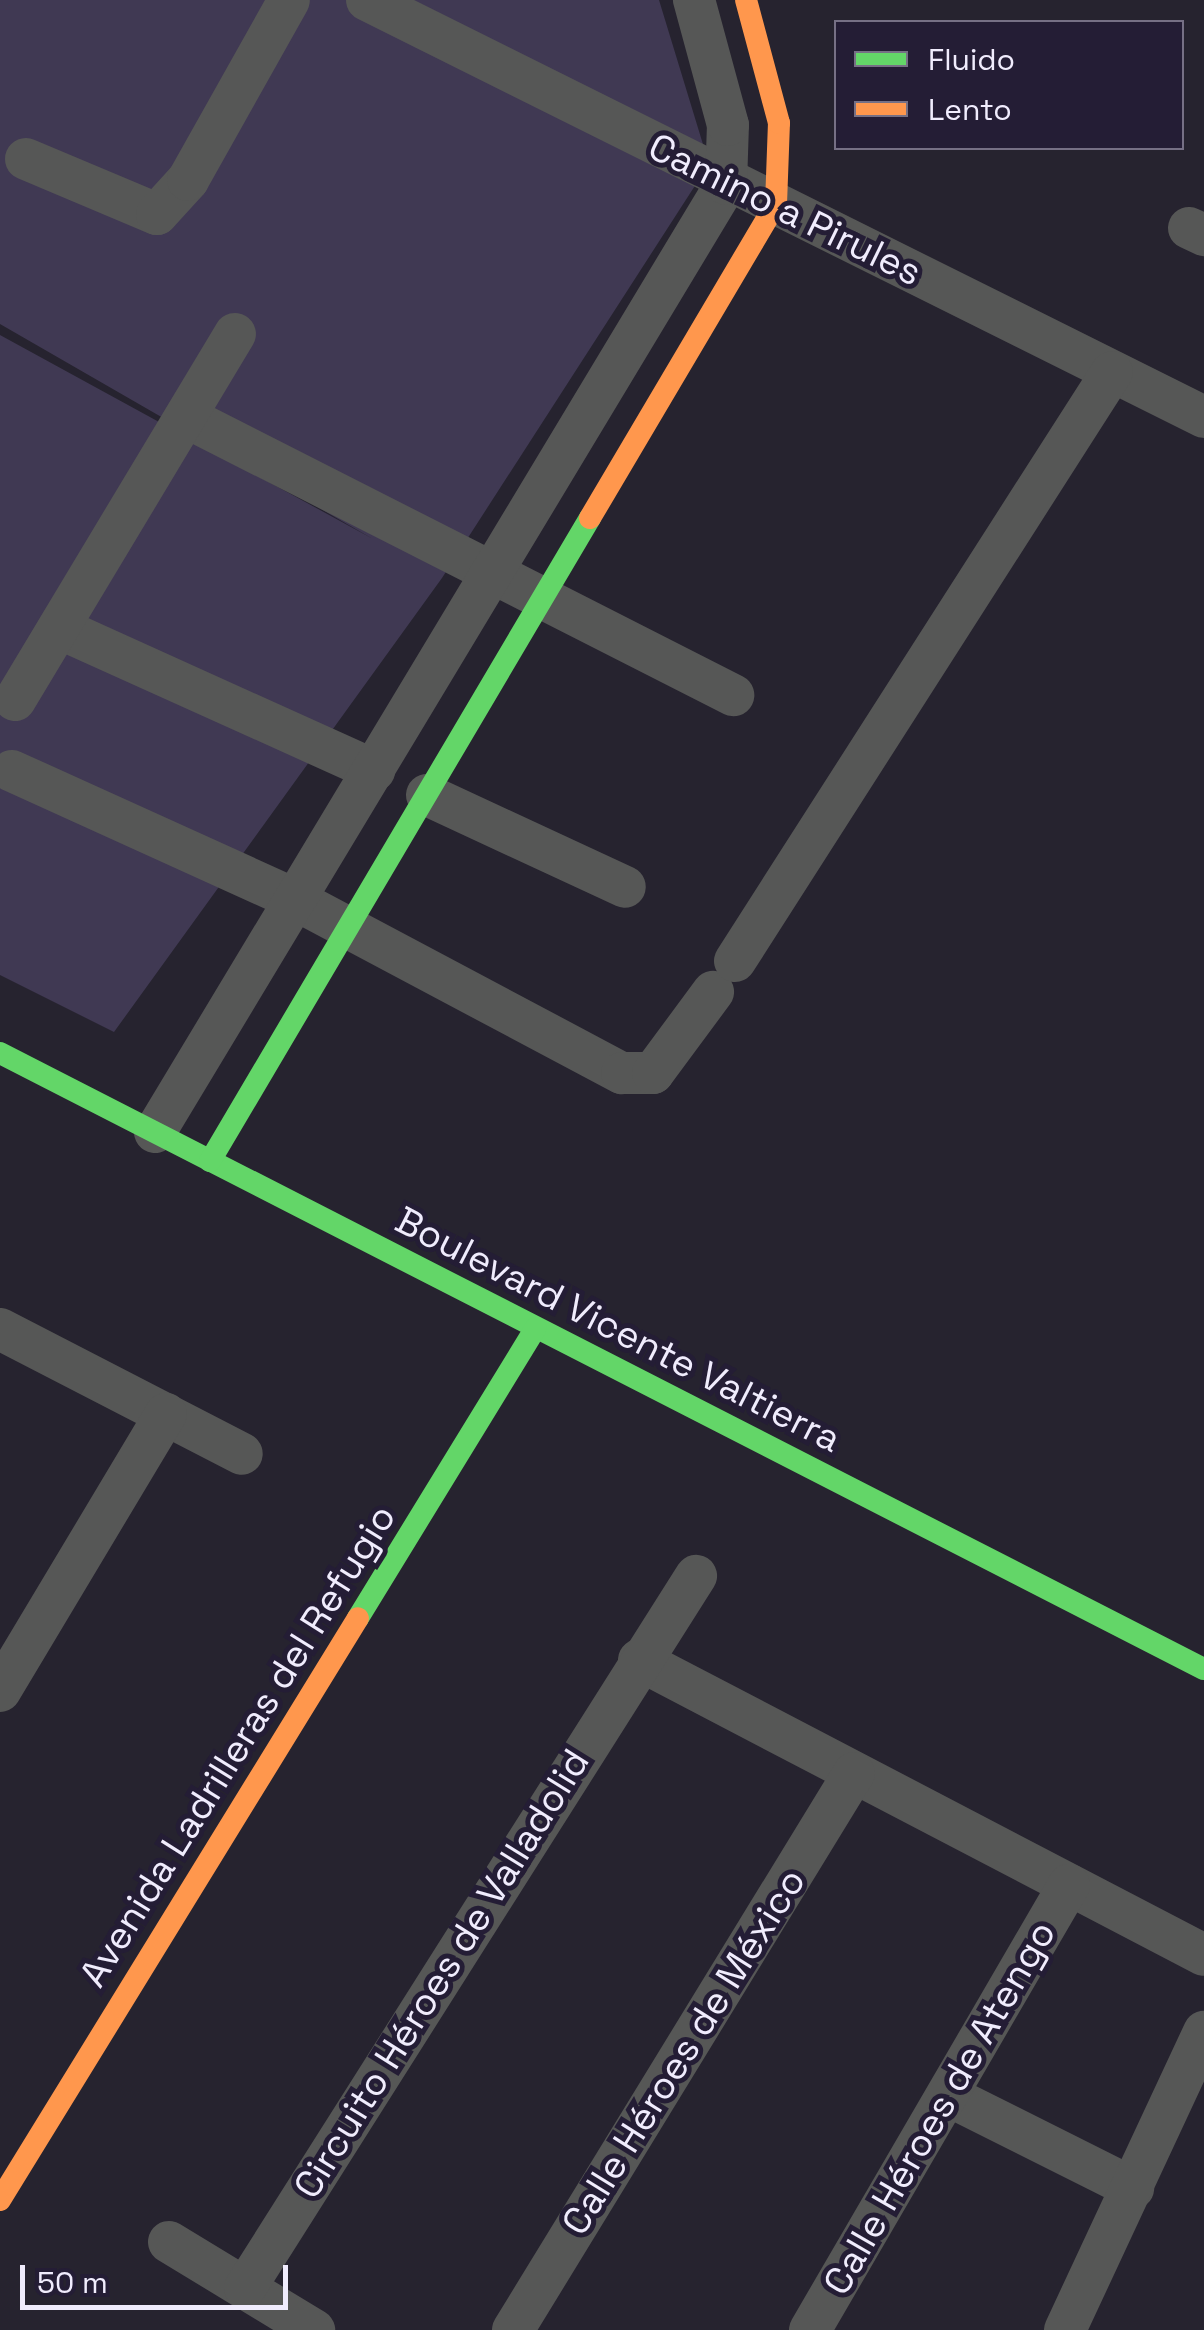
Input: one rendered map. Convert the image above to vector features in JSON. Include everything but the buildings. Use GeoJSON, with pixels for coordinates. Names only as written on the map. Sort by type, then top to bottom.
{"type":"FeatureCollection","features":[{"type":"Feature","properties":{"kind":"street"},"geometry":{"type":"LineString","coordinates":[[26,159],[158,214],[188,180],[289,0]]}},
{"type":"Feature","properties":{"kind":"street","name":"Camino a Pirules"},"geometry":{"type":"LineString","coordinates":[[367,0],[726,184],[776,204],[1204,417]]}},
{"type":"Feature","properties":{"kind":"street"},"geometry":{"type":"LineString","coordinates":[[155,1132],[726,184],[728,125],[694,0]]}},
{"type":"Feature","properties":{"kind":"street"},"geometry":{"type":"LineString","coordinates":[[210,1161],[776,204],[779,123],[746,0]]}},
{"type":"Feature","properties":{"kind":"street"},"geometry":{"type":"LineString","coordinates":[[15,700],[235,334]]}},
{"type":"Feature","properties":{"kind":"street"},"geometry":{"type":"LineString","coordinates":[[12,771],[296,900],[622,1073],[654,1073],[724,977],[1112,372]]}},
{"type":"Feature","properties":{"kind":"street"},"geometry":{"type":"LineString","coordinates":[[186,417],[492,570],[541,601],[734,695]]}},
{"type":"Feature","properties":{"kind":"street"},"geometry":{"type":"LineString","coordinates":[[59,628],[374,770]]}},
{"type":"Feature","properties":{"kind":"street"},"geometry":{"type":"LineString","coordinates":[[426,795],[624,887]]}},
{"type":"Feature","properties":{"kind":"street","name":"Boulevard Vicente Valtierra"},"geometry":{"type":"LineString","coordinates":[[0,1053],[1204,1669]]}},
{"type":"Feature","properties":{"kind":"street","name":"Avenida Ladrilleras del Refugio"},"geometry":{"type":"LineString","coordinates":[[0,2200],[536,1328]]}},
{"type":"Feature","properties":{"kind":"street"},"geometry":{"type":"LineString","coordinates":[[0,1329],[242,1454]]}},
{"type":"Feature","properties":{"kind":"street"},"geometry":{"type":"LineString","coordinates":[[0,1691],[166,1414]]}},
{"type":"Feature","properties":{"kind":"street","name":"Circuito Héroes de Valladolid"},"geometry":{"type":"LineString","coordinates":[[245,2288],[639,1660],[696,1576]]}},
{"type":"Feature","properties":{"kind":"street"},"geometry":{"type":"LineString","coordinates":[[639,1660],[1204,1955]]}},
{"type":"Feature","properties":{"kind":"street","name":"Calle Héroes de México"},"geometry":{"type":"LineString","coordinates":[[513,2330],[854,1773]]}},
{"type":"Feature","properties":{"kind":"street","name":"Calle Héroes de Atengo"},"geometry":{"type":"LineString","coordinates":[[810,2330],[1069,1886]]}},
{"type":"Feature","properties":{"kind":"street"},"geometry":{"type":"LineString","coordinates":[[1065,2330],[1204,2032]]}},
{"type":"Feature","properties":{"kind":"street"},"geometry":{"type":"LineString","coordinates":[[949,2096],[1133,2188]]}},
{"type":"Feature","properties":{"kind":"street"},"geometry":{"type":"LineString","coordinates":[[169,2242],[314,2330]]}},
{"type":"Feature","properties":{"kind":"shaded area"},"geometry":{"type":"Polygon","coordinates":[[[0,0],[659,0],[709,164],[442,578],[114,1032],[0,975],[0,335],[373,539],[0,324],[0,0]]]}},
{"type":"Feature","properties":{"kind":"traffic: fast"},"geometry":{"type":"LineString","coordinates":[[210,1161],[590,518]]}},
{"type":"Feature","properties":{"kind":"traffic: fast"},"geometry":{"type":"LineString","coordinates":[[0,1053],[1204,1669]]}},
{"type":"Feature","properties":{"kind":"traffic: fast"},"geometry":{"type":"LineString","coordinates":[[358,1618],[536,1328]]}},
{"type":"Feature","properties":{"kind":"traffic: slow"},"geometry":{"type":"LineString","coordinates":[[590,518],[776,204],[779,123],[746,0]]}},
{"type":"Feature","properties":{"kind":"traffic: slow"},"geometry":{"type":"LineString","coordinates":[[0,2200],[358,1618]]}}]}
